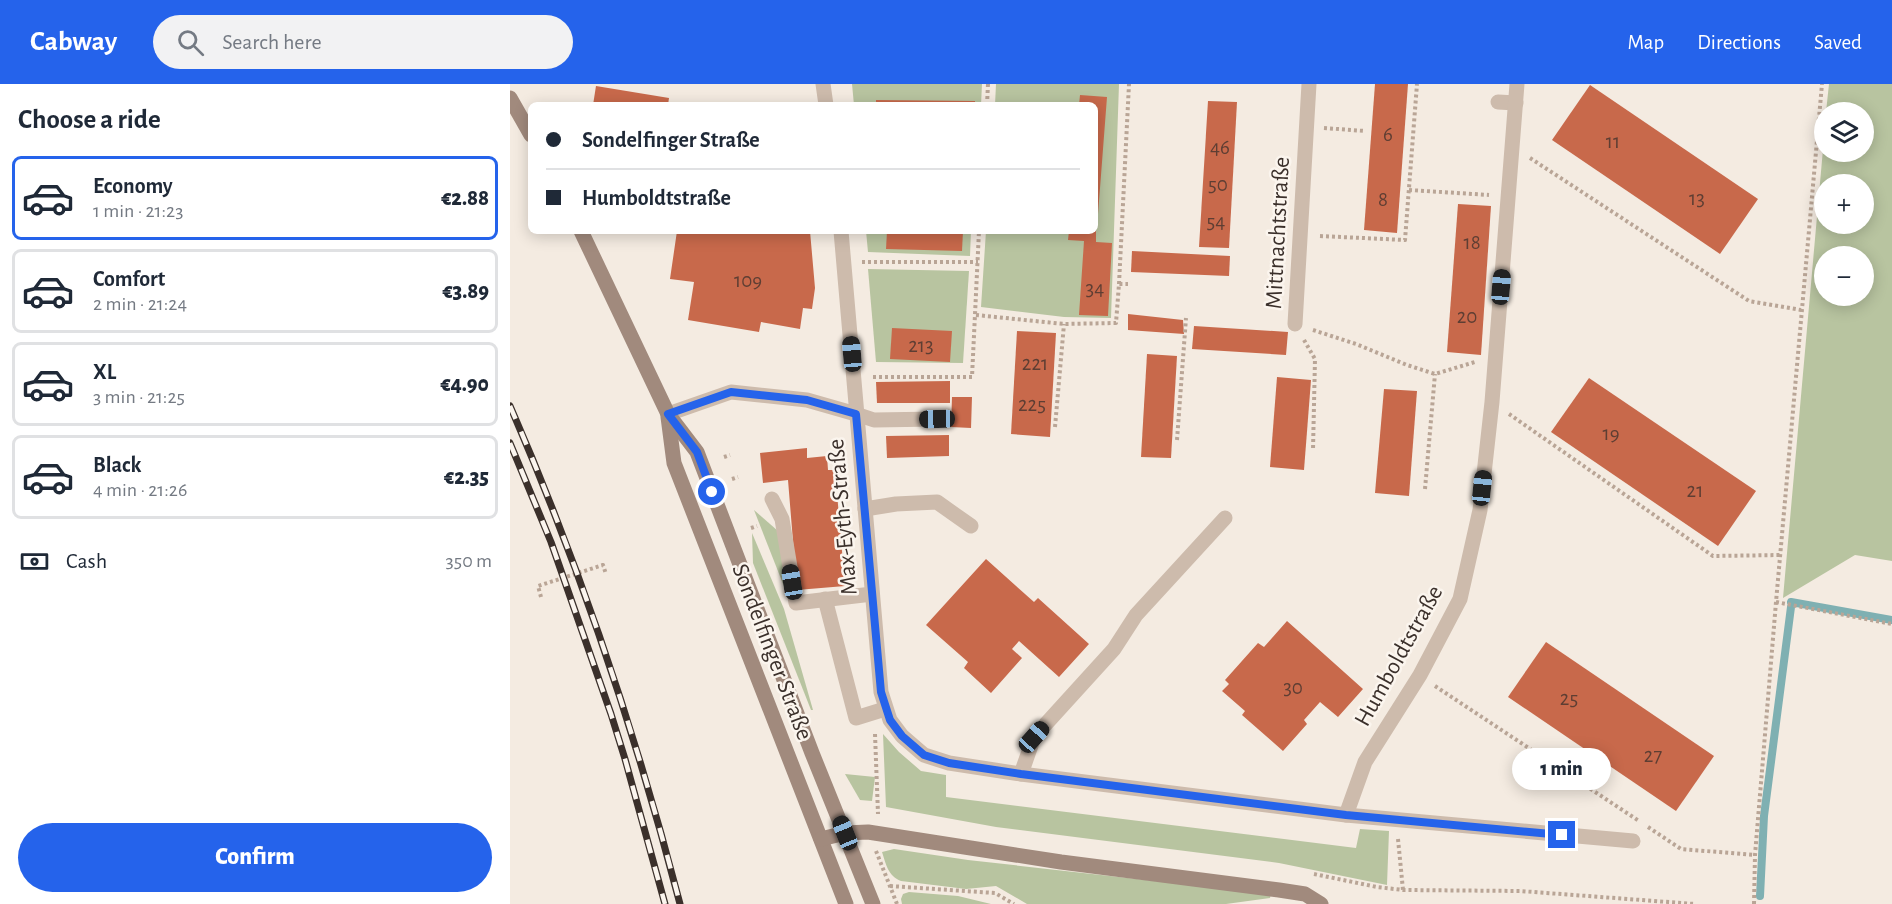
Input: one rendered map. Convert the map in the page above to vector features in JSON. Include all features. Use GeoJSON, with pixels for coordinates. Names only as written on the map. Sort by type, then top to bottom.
{"type":"FeatureCollection","features":[{"type":"Feature","properties":{"kind":"main road"},"geometry":{"type":"LineString","coordinates":[[510,98],[528,130]]}},
{"type":"Feature","properties":{"kind":"main road","name":"Sondelfinger Straße"},"geometry":{"type":"LineString","coordinates":[[582,234],[668,414],[697,452],[812,753],[873,904]]}},
{"type":"Feature","properties":{"kind":"main road","name":"Sondelfinger Straße"},"geometry":{"type":"LineString","coordinates":[[668,414],[674,463],[846,904]]}},
{"type":"Feature","properties":{"kind":"main road"},"geometry":{"type":"LineString","coordinates":[[821,839],[845,833],[877,834],[1060,862],[1296,892],[1305,894],[1322,904]]}},
{"type":"Feature","properties":{"kind":"street"},"geometry":{"type":"LineString","coordinates":[[823,84],[826,102]]}},
{"type":"Feature","properties":{"kind":"street","name":"Mittnachtstraße"},"geometry":{"type":"LineString","coordinates":[[1295,324],[1309,84]]}},
{"type":"Feature","properties":{"kind":"street","name":"Humboldtstraße"},"geometry":{"type":"LineString","coordinates":[[1346,815],[1365,762],[1420,675],[1460,599],[1480,510],[1492,402],[1517,84]]}},
{"type":"Feature","properties":{"kind":"street"},"geometry":{"type":"LineString","coordinates":[[1498,102],[1516,102]]}},
{"type":"Feature","properties":{"kind":"street","name":"Max-Eyth-Straße"},"geometry":{"type":"LineString","coordinates":[[841,234],[881,692],[888,715]]}},
{"type":"Feature","properties":{"kind":"street"},"geometry":{"type":"LineString","coordinates":[[668,414],[731,392],[807,400],[874,420],[937,419]]}},
{"type":"Feature","properties":{"kind":"street"},"geometry":{"type":"LineString","coordinates":[[772,499],[782,519],[796,603],[872,594]]}},
{"type":"Feature","properties":{"kind":"street"},"geometry":{"type":"LineString","coordinates":[[865,509],[896,504],[937,502],[971,526]]}},
{"type":"Feature","properties":{"kind":"street"},"geometry":{"type":"LineString","coordinates":[[1021,774],[1034,737],[1113,649],[1136,615],[1225,518]]}},
{"type":"Feature","properties":{"kind":"street"},"geometry":{"type":"LineString","coordinates":[[825,600],[856,718],[888,715],[902,736],[924,755],[949,763],[1396,821],[1633,841]]}},
{"type":"Feature","properties":{"kind":"path"},"geometry":{"type":"LineString","coordinates":[[987,102],[988,84]]}},
{"type":"Feature","properties":{"kind":"path"},"geometry":{"type":"LineString","coordinates":[[976,315],[1064,324],[1116,323],[1129,84]]}},
{"type":"Feature","properties":{"kind":"path"},"geometry":{"type":"LineString","coordinates":[[1300,235],[1405,240],[1417,84]]}},
{"type":"Feature","properties":{"kind":"path"},"geometry":{"type":"LineString","coordinates":[[1754,904],[1755,855],[1822,84]]}},
{"type":"Feature","properties":{"kind":"path"},"geometry":{"type":"LineString","coordinates":[[1306,127],[1365,130]]}},
{"type":"Feature","properties":{"kind":"path"},"geometry":{"type":"LineString","coordinates":[[1512,147],[1749,301],[1801,310]]}},
{"type":"Feature","properties":{"kind":"path"},"geometry":{"type":"LineString","coordinates":[[1409,190],[1508,197]]}},
{"type":"Feature","properties":{"kind":"path"},"geometry":{"type":"LineString","coordinates":[[853,377],[972,377],[980,234]]}},
{"type":"Feature","properties":{"kind":"path"},"geometry":{"type":"LineString","coordinates":[[845,262],[978,262]]}},
{"type":"Feature","properties":{"kind":"path"},"geometry":{"type":"LineString","coordinates":[[1119,284],[1128,285]]}},
{"type":"Feature","properties":{"kind":"path"},"geometry":{"type":"LineString","coordinates":[[1177,440],[1186,318]]}},
{"type":"Feature","properties":{"kind":"path"},"geometry":{"type":"LineString","coordinates":[[1055,427],[1064,324]]}},
{"type":"Feature","properties":{"kind":"path"},"geometry":{"type":"LineString","coordinates":[[1295,324],[1436,374],[1495,355]]}},
{"type":"Feature","properties":{"kind":"path","name":"Mittnachtstraße"},"geometry":{"type":"LineString","coordinates":[[1295,324],[1315,359],[1313,450]]}},
{"type":"Feature","properties":{"kind":"path"},"geometry":{"type":"LineString","coordinates":[[1425,489],[1436,374]]}},
{"type":"Feature","properties":{"kind":"path"},"geometry":{"type":"LineString","coordinates":[[1492,402],[1713,556],[1781,555]]}},
{"type":"Feature","properties":{"kind":"path"},"geometry":{"type":"LineString","coordinates":[[724,457],[730,455]]}},
{"type":"Feature","properties":{"kind":"path"},"geometry":{"type":"LineString","coordinates":[[732,480],[738,477]]}},
{"type":"Feature","properties":{"kind":"path"},"geometry":{"type":"LineString","coordinates":[[751,528],[757,526]]}},
{"type":"Feature","properties":{"kind":"path"},"geometry":{"type":"LineString","coordinates":[[542,597],[538,586],[603,565],[606,574]]}},
{"type":"Feature","properties":{"kind":"path"},"geometry":{"type":"LineString","coordinates":[[1776,602],[1892,624]]}},
{"type":"Feature","properties":{"kind":"path"},"geometry":{"type":"LineString","coordinates":[[1420,675],[1681,849],[1755,855]]}},
{"type":"Feature","properties":{"kind":"path"},"geometry":{"type":"LineString","coordinates":[[888,715],[875,731],[879,810],[876,853],[897,904]]}},
{"type":"Feature","properties":{"kind":"path"},"geometry":{"type":"LineString","coordinates":[[1396,821],[1403,890]]}},
{"type":"Feature","properties":{"kind":"path"},"geometry":{"type":"LineString","coordinates":[[1307,873],[1403,890],[1520,891],[1695,904]]}},
{"type":"Feature","properties":{"kind":"path"},"geometry":{"type":"LineString","coordinates":[[890,886],[994,892],[1014,904]]}},
{"type":"Feature","properties":{"kind":"green space"},"geometry":{"type":"Polygon","coordinates":[[[852,84],[982,84],[981,102],[854,102],[852,84]]]}},
{"type":"Feature","properties":{"kind":"green space"},"geometry":{"type":"Polygon","coordinates":[[[996,84],[1119,84],[1111,318],[1064,317],[981,307],[986,234],[1098,234],[1098,102],[995,102],[996,84]]]}},
{"type":"Feature","properties":{"kind":"green space"},"geometry":{"type":"Polygon","coordinates":[[[1829,84],[1892,84],[1892,561],[1855,555],[1783,598],[1814,250],[1814,306],[1874,306],[1874,246],[1814,246],[1815,234],[1874,234],[1874,174],[1821,174],[1822,162],[1874,162],[1874,102],[1827,102],[1829,84]]]}},
{"type":"Feature","properties":{"kind":"green space"},"geometry":{"type":"Polygon","coordinates":[[[866,234],[971,234],[970,256],[868,252],[866,234]]]}},
{"type":"Feature","properties":{"kind":"green space"},"geometry":{"type":"Polygon","coordinates":[[[868,269],[969,271],[963,363],[876,362],[868,269]]]}},
{"type":"Feature","properties":{"kind":"green space"},"geometry":{"type":"Polygon","coordinates":[[[754,510],[778,531],[787,583],[785,589],[754,510]]]}},
{"type":"Feature","properties":{"kind":"green space"},"geometry":{"type":"Polygon","coordinates":[[[752,533],[784,609],[813,710],[811,710],[753,563],[752,533]]]}},
{"type":"Feature","properties":{"kind":"green space"},"geometry":{"type":"Polygon","coordinates":[[[883,734],[921,771],[946,775],[946,797],[1356,848],[1360,829],[1389,831],[1387,885],[1279,863],[996,827],[886,807],[883,734]]]}},
{"type":"Feature","properties":{"kind":"green space"},"geometry":{"type":"Polygon","coordinates":[[[845,774],[875,777],[872,801],[860,800],[845,774]]]}},
{"type":"Feature","properties":{"kind":"green space"},"geometry":{"type":"Polygon","coordinates":[[[894,849],[968,860],[1271,894],[1270,898],[1226,904],[1027,904],[996,886],[966,889],[901,881],[890,873],[882,852],[894,849]]]}},
{"type":"Feature","properties":{"kind":"green space"},"geometry":{"type":"Polygon","coordinates":[[[909,892],[958,896],[991,904],[902,904],[903,894],[909,892]]]}},
{"type":"Feature","properties":{"kind":"building"},"geometry":{"type":"Polygon","coordinates":[[[1375,84],[1408,84],[1397,233],[1364,230],[1375,84]]]}},
{"type":"Feature","properties":{"kind":"building"},"geometry":{"type":"Polygon","coordinates":[[[1590,85],[1758,199],[1720,254],[1552,140],[1590,85]]]}},
{"type":"Feature","properties":{"kind":"building"},"geometry":{"type":"Polygon","coordinates":[[[596,86],[669,98],[668,102],[593,102],[596,86]]]}},
{"type":"Feature","properties":{"kind":"building"},"geometry":{"type":"Polygon","coordinates":[[[1080,95],[1107,97],[1098,214],[1098,102],[1079,102],[1080,95]]]}},
{"type":"Feature","properties":{"kind":"building"},"geometry":{"type":"Polygon","coordinates":[[[876,100],[975,101],[975,102],[876,102],[876,100]]]}},
{"type":"Feature","properties":{"kind":"building"},"geometry":{"type":"Polygon","coordinates":[[[1208,101],[1237,102],[1229,248],[1199,247],[1208,101]]]}},
{"type":"Feature","properties":{"kind":"building"},"geometry":{"type":"Polygon","coordinates":[[[1458,204],[1491,206],[1481,355],[1447,352],[1458,204]]]}},
{"type":"Feature","properties":{"kind":"building"},"geometry":{"type":"Polygon","coordinates":[[[677,234],[810,234],[815,288],[812,309],[803,308],[800,329],[761,322],[759,332],[688,320],[694,282],[670,279],[677,234]]]}},
{"type":"Feature","properties":{"kind":"building"},"geometry":{"type":"Polygon","coordinates":[[[887,234],[963,234],[962,251],[886,249],[887,234]]]}},
{"type":"Feature","properties":{"kind":"building"},"geometry":{"type":"Polygon","coordinates":[[[1069,234],[1096,234],[1096,242],[1112,243],[1108,316],[1079,315],[1084,241],[1068,240],[1069,234]]]}},
{"type":"Feature","properties":{"kind":"building"},"geometry":{"type":"Polygon","coordinates":[[[1132,251],[1230,256],[1229,276],[1131,272],[1132,251]]]}},
{"type":"Feature","properties":{"kind":"building"},"geometry":{"type":"Polygon","coordinates":[[[1128,314],[1183,320],[1184,334],[1128,330],[1128,314]]]}},
{"type":"Feature","properties":{"kind":"building"},"geometry":{"type":"Polygon","coordinates":[[[1194,326],[1288,332],[1286,355],[1192,349],[1194,326]]]}},
{"type":"Feature","properties":{"kind":"building"},"geometry":{"type":"Polygon","coordinates":[[[892,328],[952,331],[950,362],[890,359],[892,328]]]}},
{"type":"Feature","properties":{"kind":"building"},"geometry":{"type":"Polygon","coordinates":[[[1017,331],[1056,333],[1050,437],[1011,434],[1017,331]]]}},
{"type":"Feature","properties":{"kind":"building"},"geometry":{"type":"Polygon","coordinates":[[[1147,354],[1177,356],[1171,458],[1141,457],[1147,354]]]}},
{"type":"Feature","properties":{"kind":"building"},"geometry":{"type":"Polygon","coordinates":[[[1277,377],[1311,380],[1304,470],[1270,467],[1277,377]]]}},
{"type":"Feature","properties":{"kind":"building"},"geometry":{"type":"Polygon","coordinates":[[[1589,378],[1756,491],[1718,546],[1551,432],[1589,378]]]}},
{"type":"Feature","properties":{"kind":"building"},"geometry":{"type":"Polygon","coordinates":[[[950,381],[950,403],[877,403],[876,382],[950,381]]]}},
{"type":"Feature","properties":{"kind":"building"},"geometry":{"type":"Polygon","coordinates":[[[1384,389],[1417,391],[1409,496],[1375,493],[1384,389]]]}},
{"type":"Feature","properties":{"kind":"building"},"geometry":{"type":"Polygon","coordinates":[[[952,397],[972,397],[971,428],[951,427],[952,397]]]}},
{"type":"Feature","properties":{"kind":"building"},"geometry":{"type":"Polygon","coordinates":[[[949,435],[949,456],[887,458],[886,436],[949,435]]]}},
{"type":"Feature","properties":{"kind":"building"},"geometry":{"type":"Polygon","coordinates":[[[807,448],[807,458],[827,456],[828,470],[835,470],[845,586],[797,590],[788,480],[763,483],[760,453],[807,448]]]}},
{"type":"Feature","properties":{"kind":"building"},"geometry":{"type":"Polygon","coordinates":[[[986,559],[1034,602],[1038,598],[1089,644],[1059,677],[1019,641],[1012,649],[1022,658],[991,693],[964,668],[968,662],[926,625],[986,559]]]}},
{"type":"Feature","properties":{"kind":"building"},"geometry":{"type":"Polygon","coordinates":[[[1287,621],[1363,689],[1338,717],[1320,702],[1304,720],[1307,724],[1283,751],[1242,715],[1245,711],[1222,691],[1229,684],[1225,680],[1258,643],[1264,647],[1287,621]]]}},
{"type":"Feature","properties":{"kind":"building"},"geometry":{"type":"Polygon","coordinates":[[[1546,642],[1714,756],[1676,811],[1508,697],[1546,642]]]}},
{"type":"Feature","properties":{"kind":"waterway"},"geometry":{"type":"LineString","coordinates":[[1791,602],[1892,620]]}},
{"type":"Feature","properties":{"kind":"waterway"},"geometry":{"type":"LineString","coordinates":[[1760,896],[1764,816],[1791,607]]}},
{"type":"Feature","properties":{"kind":"railway"},"geometry":{"type":"LineString","coordinates":[[510,406],[560,528],[605,652],[645,777],[680,904]]}},
{"type":"Feature","properties":{"kind":"railway"},"geometry":{"type":"LineString","coordinates":[[510,443],[551,542],[611,714],[665,904]]}},
{"type":"Feature","properties":{"kind":"route"},"geometry":{"type":"LineString","coordinates":[[712,492],[697,452],[668,414],[731,392],[807,400],[856,414],[881,692],[890,720],[902,736],[924,755],[949,763],[1021,774],[1323,812],[1396,821],[1562,835]]}}]}
